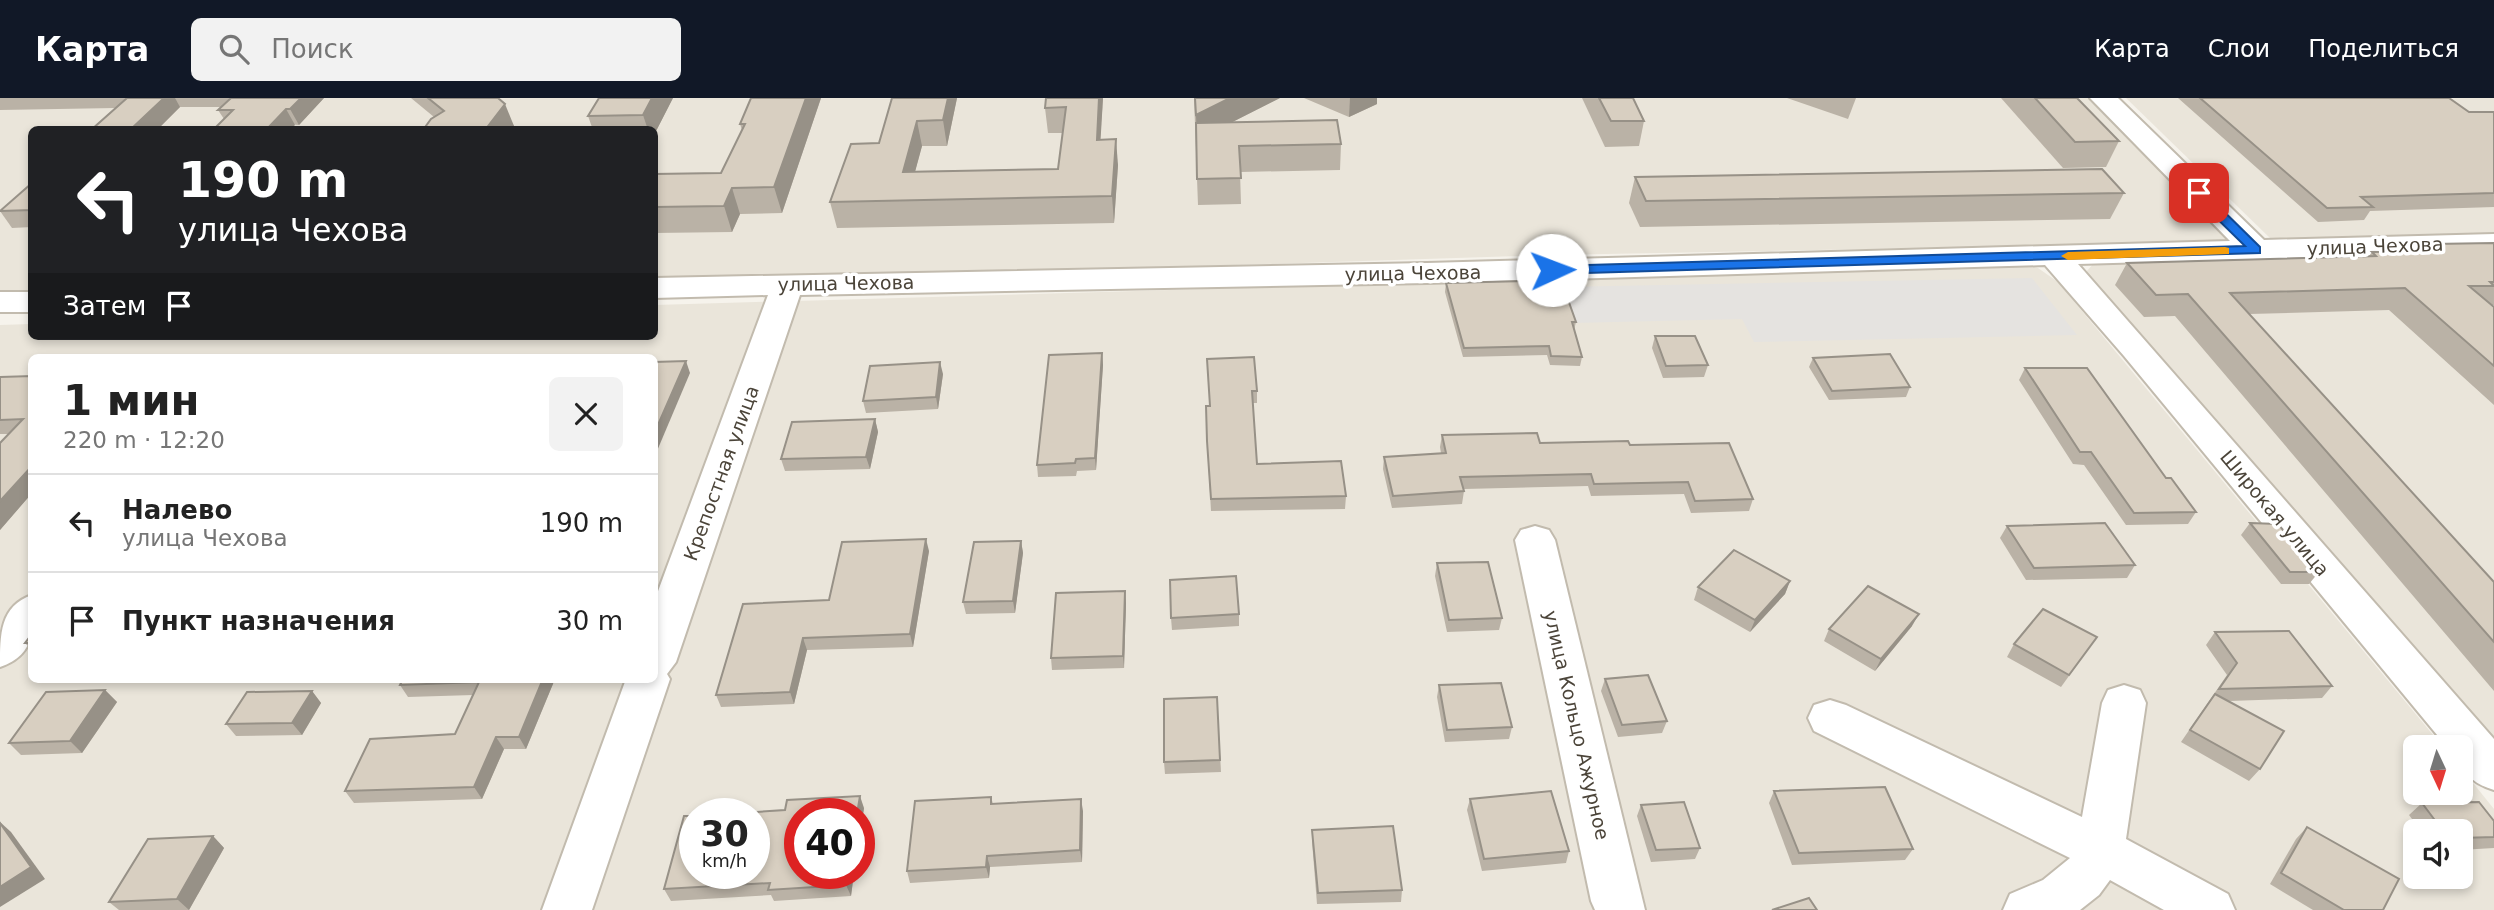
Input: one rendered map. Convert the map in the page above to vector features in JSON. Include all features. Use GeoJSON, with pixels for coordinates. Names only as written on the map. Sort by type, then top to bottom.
{"type":"FeatureCollection","features":[{"type":"Feature","properties":{"kind":"street"},"geometry":{"type":"LineString","coordinates":[[2103,98],[2256,250]]}},
{"type":"Feature","properties":{"kind":"street","name":"улица Чехова"},"geometry":{"type":"LineString","coordinates":[[658,288],[1427,273],[2494,243]]}},
{"type":"Feature","properties":{"kind":"street","name":"Широкая улица"},"geometry":{"type":"LineString","coordinates":[[2054,256],[2494,771]]}},
{"type":"Feature","properties":{"kind":"street","name":"Крепостная улица"},"geometry":{"type":"LineString","coordinates":[[658,651],[788,284]]}},
{"type":"Feature","properties":{"kind":"street"},"geometry":{"type":"LineString","coordinates":[[0,302],[28,302]]}},
{"type":"Feature","properties":{"kind":"street","name":"улица Кольцо Ажурное"},"geometry":{"type":"LineString","coordinates":[[1535,540],[1620,910]]}},
{"type":"Feature","properties":{"kind":"street"},"geometry":{"type":"LineString","coordinates":[[0,650],[28,615]]}},
{"type":"Feature","properties":{"kind":"street"},"geometry":{"type":"LineString","coordinates":[[567,910],[647,683]]}},
{"type":"Feature","properties":{"kind":"street"},"geometry":{"type":"LineString","coordinates":[[2028,910],[2056,900],[2089,872],[2100,849],[2124,704]]}},
{"type":"Feature","properties":{"kind":"street"},"geometry":{"type":"LineString","coordinates":[[1830,718],[2100,849],[2210,910]]}},
{"type":"Feature","properties":{"kind":"shaded area"},"geometry":{"type":"Polygon","coordinates":[[[0,98],[2092,98],[2235,242],[1552,255],[658,279],[658,126],[28,126],[28,293],[0,294],[0,98]]]}},
{"type":"Feature","properties":{"kind":"shaded area"},"geometry":{"type":"Polygon","coordinates":[[[2126,98],[2494,98],[2494,233],[2272,240],[2126,98]]]}},
{"type":"Feature","properties":{"kind":"shaded area"},"geometry":{"type":"Polygon","coordinates":[[[2494,249],[2494,746],[2090,280],[2086,272],[2094,263],[2494,249]]]}},
{"type":"Feature","properties":{"kind":"shaded area"},"geometry":{"type":"Polygon","coordinates":[[[2026,265],[2038,268],[2058,282],[2433,735],[2403,735],[2403,805],[2473,805],[2473,783],[2494,809],[2494,910],[0,910],[0,325],[28,324],[28,340],[658,340],[658,305],[2026,265]]]}},
{"type":"Feature","properties":{"kind":"shaded area"},"geometry":{"type":"Polygon","coordinates":[[[2032,278],[2077,335],[1754,342],[1742,319],[1572,323],[1560,287],[2032,278]]]}},
{"type":"Feature","properties":{"kind":"building"},"geometry":{"type":"Polygon","coordinates":[[[127,98],[164,98],[134,126],[96,126],[127,98]]]}},
{"type":"Feature","properties":{"kind":"building"},"geometry":{"type":"Polygon","coordinates":[[[231,98],[301,98],[270,126],[217,126],[233,110],[218,110],[231,98]]]}},
{"type":"Feature","properties":{"kind":"building"},"geometry":{"type":"Polygon","coordinates":[[[428,98],[498,98],[505,104],[488,126],[426,126],[431,119],[444,111],[428,98]]]}},
{"type":"Feature","properties":{"kind":"building"},"geometry":{"type":"Polygon","coordinates":[[[599,98],[652,98],[643,115],[588,116],[599,98]]]}},
{"type":"Feature","properties":{"kind":"building"},"geometry":{"type":"Polygon","coordinates":[[[751,98],[806,98],[774,187],[732,188],[724,206],[658,207],[658,174],[721,173],[745,124],[740,124],[751,98]]]}},
{"type":"Feature","properties":{"kind":"building"},"geometry":{"type":"Polygon","coordinates":[[[892,98],[948,98],[943,120],[917,121],[903,172],[1058,169],[1066,107],[1045,108],[1046,98],[1099,98],[1097,140],[1116,139],[1112,196],[830,202],[851,144],[879,143],[892,98]]]}},
{"type":"Feature","properties":{"kind":"building"},"geometry":{"type":"Polygon","coordinates":[[[1195,98],[1230,98],[1196,115],[1195,98]]]}},
{"type":"Feature","properties":{"kind":"building"},"geometry":{"type":"Polygon","coordinates":[[[1599,98],[1633,98],[1644,121],[1611,121],[1599,98]]]}},
{"type":"Feature","properties":{"kind":"building"},"geometry":{"type":"Polygon","coordinates":[[[2035,98],[2077,98],[2119,141],[2075,142],[2035,98]]]}},
{"type":"Feature","properties":{"kind":"building"},"geometry":{"type":"Polygon","coordinates":[[[2200,98],[2449,98],[2469,112],[2494,112],[2494,193],[2361,197],[2373,207],[2327,208],[2200,98]]]}},
{"type":"Feature","properties":{"kind":"building"},"geometry":{"type":"Polygon","coordinates":[[[1337,120],[1341,144],[1239,146],[1241,178],[1197,179],[1196,123],[1337,120]]]}},
{"type":"Feature","properties":{"kind":"building"},"geometry":{"type":"Polygon","coordinates":[[[2102,169],[2124,193],[1646,201],[1635,177],[2102,169]]]}},
{"type":"Feature","properties":{"kind":"building"},"geometry":{"type":"Polygon","coordinates":[[[28,186],[28,210],[0,211],[28,186]]]}},
{"type":"Feature","properties":{"kind":"building"},"geometry":{"type":"Polygon","coordinates":[[[2494,243],[2494,282],[2490,282],[2494,286],[2469,286],[2494,307],[2494,366],[2405,288],[2230,293],[2494,582],[2494,642],[2188,294],[2156,295],[2127,263],[2376,256],[2372,252],[2426,251],[2422,248],[2438,247],[2434,244],[2494,243]]]}},
{"type":"Feature","properties":{"kind":"building"},"geometry":{"type":"Polygon","coordinates":[[[1561,280],[1576,322],[1572,322],[1582,357],[1551,356],[1549,346],[1464,348],[1446,283],[1561,280]]]}},
{"type":"Feature","properties":{"kind":"building"},"geometry":{"type":"Polygon","coordinates":[[[1655,336],[1695,336],[1708,365],[1666,366],[1655,336]]]}},
{"type":"Feature","properties":{"kind":"building"},"geometry":{"type":"Polygon","coordinates":[[[1102,353],[1095,458],[1076,459],[1075,463],[1037,465],[1049,355],[1102,353]]]}},
{"type":"Feature","properties":{"kind":"building"},"geometry":{"type":"Polygon","coordinates":[[[1890,354],[1910,387],[1832,391],[1813,358],[1890,354]]]}},
{"type":"Feature","properties":{"kind":"building"},"geometry":{"type":"Polygon","coordinates":[[[1254,357],[1257,391],[1252,391],[1257,464],[1341,461],[1346,496],[1211,499],[1206,406],[1210,406],[1207,359],[1254,357]]]}},
{"type":"Feature","properties":{"kind":"building"},"geometry":{"type":"Polygon","coordinates":[[[686,361],[658,425],[658,362],[686,361]]]}},
{"type":"Feature","properties":{"kind":"building"},"geometry":{"type":"Polygon","coordinates":[[[940,362],[936,397],[863,401],[870,366],[940,362]]]}},
{"type":"Feature","properties":{"kind":"building"},"geometry":{"type":"Polygon","coordinates":[[[2025,368],[2087,368],[2166,478],[2171,478],[2196,512],[2134,513],[2091,452],[2080,452],[2025,368]]]}},
{"type":"Feature","properties":{"kind":"building"},"geometry":{"type":"Polygon","coordinates":[[[28,376],[28,470],[0,501],[0,443],[23,419],[0,420],[0,377],[28,376]]]}},
{"type":"Feature","properties":{"kind":"building"},"geometry":{"type":"Polygon","coordinates":[[[875,419],[866,457],[781,459],[792,422],[875,419]]]}},
{"type":"Feature","properties":{"kind":"building"},"geometry":{"type":"Polygon","coordinates":[[[1537,433],[1540,443],[1729,443],[1753,499],[1695,501],[1688,482],[1594,484],[1591,474],[1460,477],[1464,491],[1393,496],[1384,457],[1446,453],[1442,435],[1537,433]]]}},
{"type":"Feature","properties":{"kind":"building"},"geometry":{"type":"Polygon","coordinates":[[[2105,523],[2135,565],[2034,568],[2007,526],[2105,523]]]}},
{"type":"Feature","properties":{"kind":"building"},"geometry":{"type":"Polygon","coordinates":[[[2250,523],[2278,524],[2319,572],[2290,572],[2250,523]]]}},
{"type":"Feature","properties":{"kind":"building"},"geometry":{"type":"Polygon","coordinates":[[[926,539],[910,634],[803,638],[790,692],[716,695],[743,604],[829,600],[842,542],[926,539]]]}},
{"type":"Feature","properties":{"kind":"building"},"geometry":{"type":"Polygon","coordinates":[[[1021,541],[1013,601],[963,602],[974,542],[1021,541]]]}},
{"type":"Feature","properties":{"kind":"building"},"geometry":{"type":"Polygon","coordinates":[[[1734,550],[1790,581],[1755,620],[1698,587],[1734,550]]]}},
{"type":"Feature","properties":{"kind":"building"},"geometry":{"type":"Polygon","coordinates":[[[1488,562],[1502,618],[1449,620],[1437,563],[1488,562]]]}},
{"type":"Feature","properties":{"kind":"building"},"geometry":{"type":"Polygon","coordinates":[[[1236,576],[1239,614],[1171,618],[1170,580],[1236,576]]]}},
{"type":"Feature","properties":{"kind":"building"},"geometry":{"type":"Polygon","coordinates":[[[1868,586],[1919,614],[1881,659],[1829,629],[1868,586]]]}},
{"type":"Feature","properties":{"kind":"building"},"geometry":{"type":"Polygon","coordinates":[[[1125,591],[1123,656],[1051,658],[1056,593],[1125,591]]]}},
{"type":"Feature","properties":{"kind":"building"},"geometry":{"type":"Polygon","coordinates":[[[2043,609],[2097,637],[2069,675],[2014,644],[2043,609]]]}},
{"type":"Feature","properties":{"kind":"building"},"geometry":{"type":"Polygon","coordinates":[[[2289,631],[2332,686],[2219,689],[2237,663],[2215,632],[2289,631]]]}},
{"type":"Feature","properties":{"kind":"building"},"geometry":{"type":"Polygon","coordinates":[[[1648,675],[1667,721],[1622,725],[1605,679],[1648,675]]]}},
{"type":"Feature","properties":{"kind":"building"},"geometry":{"type":"Polygon","coordinates":[[[401,683],[453,683],[400,685],[401,683]]]}},
{"type":"Feature","properties":{"kind":"building"},"geometry":{"type":"Polygon","coordinates":[[[479,683],[541,683],[519,737],[496,737],[474,787],[345,791],[370,739],[455,734],[479,683]]]}},
{"type":"Feature","properties":{"kind":"building"},"geometry":{"type":"Polygon","coordinates":[[[1501,683],[1512,727],[1447,730],[1439,685],[1501,683]]]}},
{"type":"Feature","properties":{"kind":"building"},"geometry":{"type":"Polygon","coordinates":[[[105,690],[70,741],[9,743],[46,692],[105,690]]]}},
{"type":"Feature","properties":{"kind":"building"},"geometry":{"type":"Polygon","coordinates":[[[312,691],[292,723],[226,724],[247,692],[312,691]]]}},
{"type":"Feature","properties":{"kind":"building"},"geometry":{"type":"Polygon","coordinates":[[[2215,694],[2284,731],[2260,769],[2190,730],[2215,694]]]}},
{"type":"Feature","properties":{"kind":"building"},"geometry":{"type":"Polygon","coordinates":[[[1217,697],[1220,760],[1164,762],[1164,699],[1217,697]]]}},
{"type":"Feature","properties":{"kind":"building"},"geometry":{"type":"Polygon","coordinates":[[[1885,787],[1913,849],[1799,853],[1774,791],[1885,787]]]}},
{"type":"Feature","properties":{"kind":"building"},"geometry":{"type":"Polygon","coordinates":[[[1551,791],[1569,851],[1484,859],[1470,799],[1551,791]]]}},
{"type":"Feature","properties":{"kind":"building"},"geometry":{"type":"Polygon","coordinates":[[[860,796],[860,798],[824,798],[860,796]]]}},
{"type":"Feature","properties":{"kind":"building"},"geometry":{"type":"Polygon","coordinates":[[[991,797],[991,804],[1081,799],[1080,850],[987,856],[986,867],[907,871],[915,801],[991,797]]]}},
{"type":"Feature","properties":{"kind":"building"},"geometry":{"type":"Polygon","coordinates":[[[1684,802],[1700,848],[1656,850],[1641,805],[1684,802]]]}},
{"type":"Feature","properties":{"kind":"building"},"geometry":{"type":"Polygon","coordinates":[[[2473,802],[2479,802],[2494,821],[2494,837],[2473,838],[2473,819],[2434,819],[2424,805],[2473,805],[2473,802]]]}},
{"type":"Feature","properties":{"kind":"building"},"geometry":{"type":"Polygon","coordinates":[[[784,810],[784,889],[768,890],[770,811],[784,810]]]}},
{"type":"Feature","properties":{"kind":"building"},"geometry":{"type":"Polygon","coordinates":[[[0,823],[31,867],[0,887],[0,823]]]}},
{"type":"Feature","properties":{"kind":"building"},"geometry":{"type":"Polygon","coordinates":[[[1393,826],[1402,890],[1318,893],[1312,830],[1393,826]]]}},
{"type":"Feature","properties":{"kind":"building"},"geometry":{"type":"Polygon","coordinates":[[[2307,827],[2399,879],[2383,910],[2344,910],[2281,873],[2307,827]]]}},
{"type":"Feature","properties":{"kind":"building"},"geometry":{"type":"Polygon","coordinates":[[[679,834],[679,888],[664,889],[679,834]]]}},
{"type":"Feature","properties":{"kind":"building"},"geometry":{"type":"Polygon","coordinates":[[[213,836],[177,899],[109,902],[148,839],[213,836]]]}},
{"type":"Feature","properties":{"kind":"building"},"geometry":{"type":"Polygon","coordinates":[[[1809,898],[1817,910],[1772,910],[1809,898]]]}},
{"type":"Feature","properties":{"kind":"slow traffic"},"geometry":{"type":"LineString","coordinates":[[2068,256],[2225,251]]}},
{"type":"Feature","properties":{"kind":"route"},"geometry":{"type":"LineString","coordinates":[[1552,270],[2256,250],[2199,193]]}}]}
